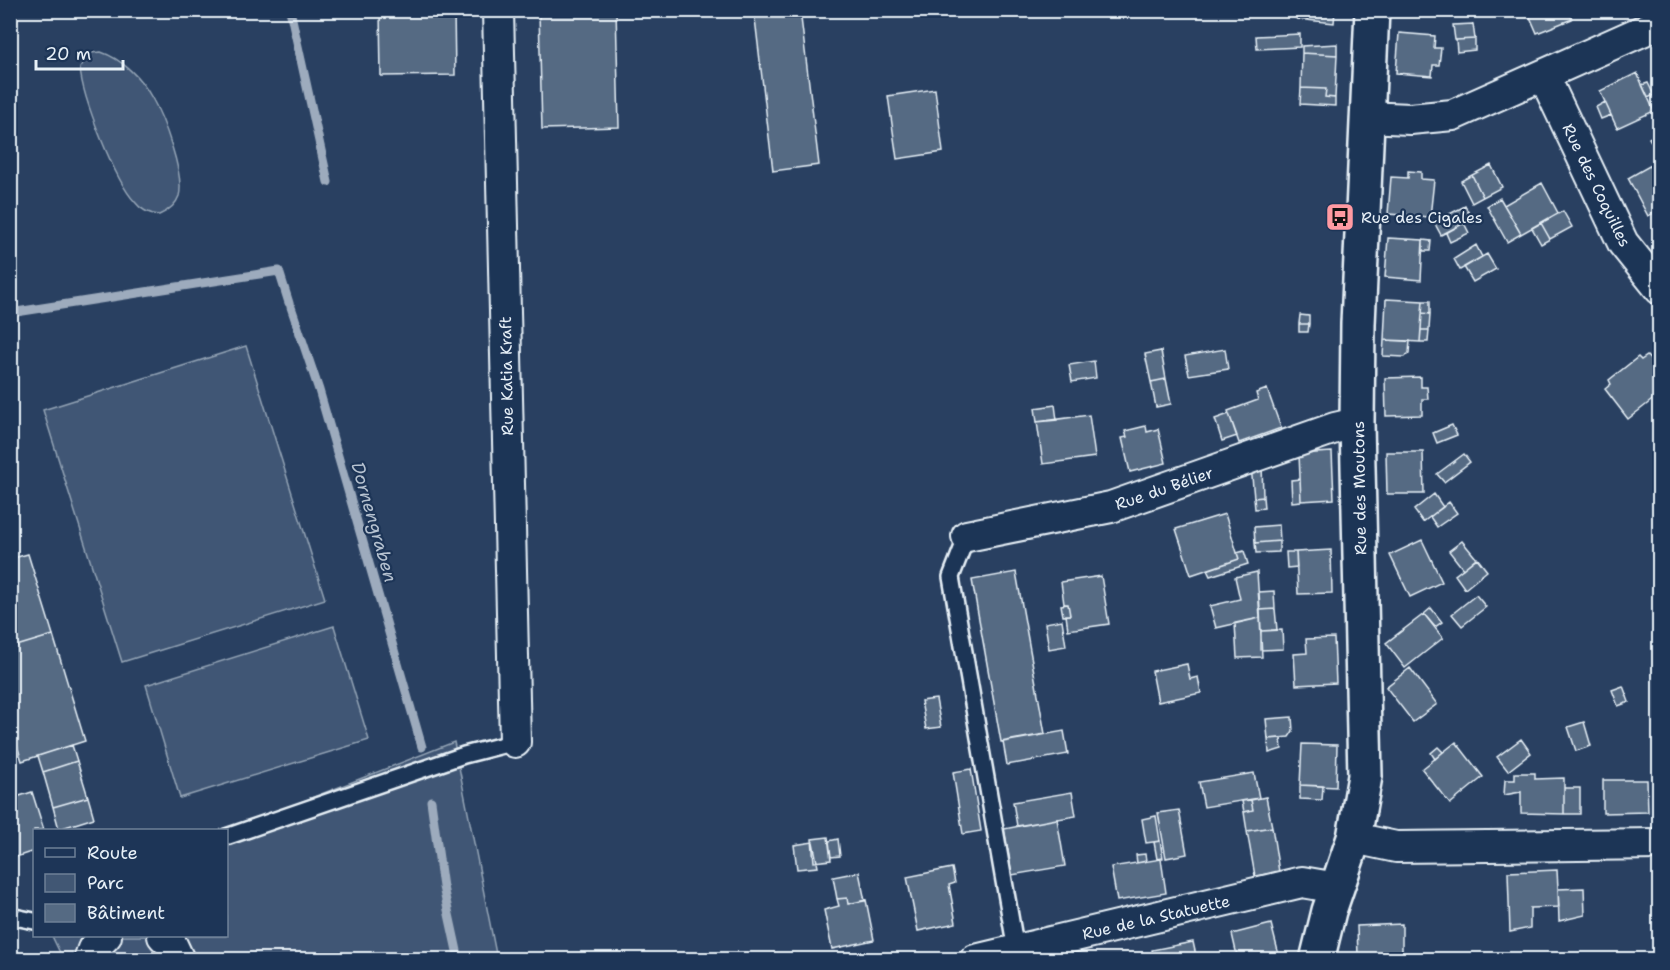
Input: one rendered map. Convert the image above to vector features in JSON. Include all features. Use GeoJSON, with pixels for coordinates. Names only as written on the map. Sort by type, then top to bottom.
{"type":"FeatureCollection","features":[{"type":"Feature","properties":{"kind":"street","name":"Rue Katia Kraft"},"geometry":{"type":"LineString","coordinates":[[498,10],[515,742]]}},
{"type":"Feature","properties":{"kind":"street","name":"Rue des Moutons"},"geometry":{"type":"LineString","coordinates":[[1317,960],[1354,838],[1363,795],[1365,755],[1357,423],[1358,324],[1372,10]]}},
{"type":"Feature","properties":{"kind":"street"},"geometry":{"type":"LineString","coordinates":[[1366,117],[1410,119],[1453,115],[1659,23]]}},
{"type":"Feature","properties":{"kind":"street","name":"Rue des Coquilles"},"geometry":{"type":"LineString","coordinates":[[1544,76],[1623,243],[1659,289]]}},
{"type":"Feature","properties":{"kind":"street","name":"Rue du Bélier"},"geometry":{"type":"LineString","coordinates":[[967,536],[1111,507],[1335,428],[1357,423]]}},
{"type":"Feature","properties":{"kind":"street"},"geometry":{"type":"LineString","coordinates":[[1354,838],[1407,848],[1659,844]]}},
{"type":"Feature","properties":{"kind":"street","name":"Rue de la Statuette"},"geometry":{"type":"LineString","coordinates":[[975,960],[1302,882],[1337,888]]}},
{"type":"Feature","properties":{"kind":"street"},"geometry":{"type":"LineString","coordinates":[[164,937],[172,945],[179,960]]}},
{"type":"Feature","properties":{"kind":"lane"},"geometry":{"type":"LineString","coordinates":[[967,536],[951,577],[1016,950]]}},
{"type":"Feature","properties":{"kind":"lane"},"geometry":{"type":"LineString","coordinates":[[228,836],[464,755],[515,742]]}},
{"type":"Feature","properties":{"kind":"lane"},"geometry":{"type":"LineString","coordinates":[[10,916],[33,921]]}},
{"type":"Feature","properties":{"kind":"green space"},"geometry":{"type":"Polygon","coordinates":[[[101,52],[123,64],[142,83],[157,107],[167,132],[176,161],[180,187],[176,202],[159,215],[149,213],[137,205],[127,191],[109,158],[93,118],[80,68],[90,53],[101,52]]]}},
{"type":"Feature","properties":{"kind":"green space"},"geometry":{"type":"Polygon","coordinates":[[[246,346],[325,599],[122,662],[43,410],[246,346]]]}},
{"type":"Feature","properties":{"kind":"green space"},"geometry":{"type":"Polygon","coordinates":[[[334,626],[369,740],[180,798],[146,685],[334,626]]]}},
{"type":"Feature","properties":{"kind":"green space"},"geometry":{"type":"Polygon","coordinates":[[[454,742],[497,959],[63,959],[52,937],[228,937],[228,831],[454,742]]]}},
{"type":"Feature","properties":{"kind":"building"},"geometry":{"type":"Polygon","coordinates":[[[380,10],[454,10],[455,75],[381,76],[380,10]]]}},
{"type":"Feature","properties":{"kind":"building"},"geometry":{"type":"Polygon","coordinates":[[[616,10],[619,127],[542,129],[539,12],[616,10]]]}},
{"type":"Feature","properties":{"kind":"building"},"geometry":{"type":"Polygon","coordinates":[[[754,10],[800,10],[819,165],[773,171],[754,10]]]}},
{"type":"Feature","properties":{"kind":"building"},"geometry":{"type":"Polygon","coordinates":[[[1294,10],[1335,10],[1334,23],[1297,19],[1294,17],[1294,10]]]}},
{"type":"Feature","properties":{"kind":"building"},"geometry":{"type":"Polygon","coordinates":[[[1527,10],[1569,10],[1572,19],[1537,33],[1527,10]]]}},
{"type":"Feature","properties":{"kind":"building"},"geometry":{"type":"Polygon","coordinates":[[[1473,24],[1475,39],[1455,40],[1453,25],[1473,24]]]}},
{"type":"Feature","properties":{"kind":"building"},"geometry":{"type":"Polygon","coordinates":[[[1399,33],[1435,36],[1434,48],[1441,48],[1439,65],[1433,65],[1432,76],[1396,73],[1399,33]]]}},
{"type":"Feature","properties":{"kind":"building"},"geometry":{"type":"Polygon","coordinates":[[[1300,34],[1300,47],[1257,49],[1256,36],[1300,34]]]}},
{"type":"Feature","properties":{"kind":"building"},"geometry":{"type":"Polygon","coordinates":[[[1475,39],[1475,50],[1457,52],[1456,40],[1475,39]]]}},
{"type":"Feature","properties":{"kind":"building"},"geometry":{"type":"Polygon","coordinates":[[[1337,44],[1337,55],[1302,53],[1302,46],[1337,44]]]}},
{"type":"Feature","properties":{"kind":"building"},"geometry":{"type":"Polygon","coordinates":[[[1302,53],[1337,55],[1335,98],[1325,97],[1326,89],[1301,88],[1302,53]]]}},
{"type":"Feature","properties":{"kind":"building"},"geometry":{"type":"Polygon","coordinates":[[[1637,73],[1654,111],[1617,128],[1600,91],[1637,73]]]}},
{"type":"Feature","properties":{"kind":"building"},"geometry":{"type":"Polygon","coordinates":[[[1648,83],[1654,95],[1648,98],[1642,85],[1648,83]]]}},
{"type":"Feature","properties":{"kind":"building"},"geometry":{"type":"Polygon","coordinates":[[[1301,88],[1326,89],[1325,97],[1335,98],[1335,106],[1300,104],[1301,88]]]}},
{"type":"Feature","properties":{"kind":"building"},"geometry":{"type":"Polygon","coordinates":[[[935,89],[943,152],[897,159],[888,96],[935,89]]]}},
{"type":"Feature","properties":{"kind":"building"},"geometry":{"type":"Polygon","coordinates":[[[1605,102],[1611,115],[1601,119],[1596,107],[1605,102]]]}},
{"type":"Feature","properties":{"kind":"building"},"geometry":{"type":"Polygon","coordinates":[[[1660,132],[1660,148],[1656,150],[1649,138],[1660,132]]]}},
{"type":"Feature","properties":{"kind":"building"},"geometry":{"type":"Polygon","coordinates":[[[1660,160],[1660,210],[1648,216],[1628,178],[1660,160]]]}},
{"type":"Feature","properties":{"kind":"building"},"geometry":{"type":"Polygon","coordinates":[[[1491,165],[1502,187],[1483,197],[1472,175],[1491,165]]]}},
{"type":"Feature","properties":{"kind":"building"},"geometry":{"type":"Polygon","coordinates":[[[1408,171],[1421,172],[1421,179],[1434,180],[1430,217],[1388,214],[1391,177],[1408,178],[1408,171]]]}},
{"type":"Feature","properties":{"kind":"building"},"geometry":{"type":"Polygon","coordinates":[[[1472,175],[1483,197],[1472,203],[1461,181],[1472,175]]]}},
{"type":"Feature","properties":{"kind":"building"},"geometry":{"type":"Polygon","coordinates":[[[1542,183],[1558,213],[1521,234],[1504,205],[1542,183]]]}},
{"type":"Feature","properties":{"kind":"building"},"geometry":{"type":"Polygon","coordinates":[[[1500,198],[1521,234],[1507,242],[1487,206],[1500,198]]]}},
{"type":"Feature","properties":{"kind":"building"},"geometry":{"type":"Polygon","coordinates":[[[1465,206],[1472,219],[1441,235],[1434,222],[1465,206]]]}},
{"type":"Feature","properties":{"kind":"building"},"geometry":{"type":"Polygon","coordinates":[[[1563,211],[1572,227],[1550,239],[1541,223],[1563,211]]]}},
{"type":"Feature","properties":{"kind":"building"},"geometry":{"type":"Polygon","coordinates":[[[1464,223],[1469,233],[1450,242],[1446,233],[1464,223]]]}},
{"type":"Feature","properties":{"kind":"building"},"geometry":{"type":"Polygon","coordinates":[[[1541,223],[1550,239],[1541,244],[1532,228],[1541,223]]]}},
{"type":"Feature","properties":{"kind":"building"},"geometry":{"type":"Polygon","coordinates":[[[1388,238],[1423,240],[1421,280],[1385,277],[1388,238]]]}},
{"type":"Feature","properties":{"kind":"building"},"geometry":{"type":"Polygon","coordinates":[[[1423,240],[1431,241],[1430,251],[1423,251],[1423,240]]]}},
{"type":"Feature","properties":{"kind":"building"},"geometry":{"type":"Polygon","coordinates":[[[1476,245],[1482,257],[1460,270],[1454,259],[1476,245]]]}},
{"type":"Feature","properties":{"kind":"building"},"geometry":{"type":"Polygon","coordinates":[[[1487,254],[1496,269],[1473,282],[1464,267],[1487,254]]]}},
{"type":"Feature","properties":{"kind":"building"},"geometry":{"type":"Polygon","coordinates":[[[1386,299],[1423,301],[1420,342],[1384,340],[1386,299]]]}},
{"type":"Feature","properties":{"kind":"building"},"geometry":{"type":"Polygon","coordinates":[[[1423,301],[1430,301],[1430,314],[1422,313],[1423,301]]]}},
{"type":"Feature","properties":{"kind":"building"},"geometry":{"type":"Polygon","coordinates":[[[1422,313],[1430,314],[1429,330],[1421,330],[1422,313]]]}},
{"type":"Feature","properties":{"kind":"building"},"geometry":{"type":"Polygon","coordinates":[[[1300,315],[1309,316],[1309,324],[1299,324],[1300,315]]]}},
{"type":"Feature","properties":{"kind":"building"},"geometry":{"type":"Polygon","coordinates":[[[1299,324],[1309,324],[1308,332],[1299,332],[1299,324]]]}},
{"type":"Feature","properties":{"kind":"building"},"geometry":{"type":"Polygon","coordinates":[[[1421,330],[1429,330],[1428,342],[1420,342],[1421,330]]]}},
{"type":"Feature","properties":{"kind":"building"},"geometry":{"type":"Polygon","coordinates":[[[1384,340],[1410,341],[1409,353],[1405,357],[1383,356],[1384,340]]]}},
{"type":"Feature","properties":{"kind":"building"},"geometry":{"type":"Polygon","coordinates":[[[1225,349],[1228,369],[1189,375],[1185,356],[1225,349]]]}},
{"type":"Feature","properties":{"kind":"building"},"geometry":{"type":"Polygon","coordinates":[[[1161,351],[1166,379],[1151,382],[1145,354],[1161,351]]]}},
{"type":"Feature","properties":{"kind":"building"},"geometry":{"type":"Polygon","coordinates":[[[1647,356],[1660,371],[1660,394],[1628,419],[1605,389],[1611,384],[1609,380],[1638,357],[1641,360],[1647,356]]]}},
{"type":"Feature","properties":{"kind":"building"},"geometry":{"type":"Polygon","coordinates":[[[1094,361],[1096,378],[1072,382],[1069,365],[1094,361]]]}},
{"type":"Feature","properties":{"kind":"building"},"geometry":{"type":"Polygon","coordinates":[[[1421,377],[1421,387],[1427,387],[1428,399],[1422,399],[1422,415],[1386,416],[1385,378],[1421,377]]]}},
{"type":"Feature","properties":{"kind":"building"},"geometry":{"type":"Polygon","coordinates":[[[1166,379],[1171,404],[1156,407],[1151,382],[1166,379]]]}},
{"type":"Feature","properties":{"kind":"building"},"geometry":{"type":"Polygon","coordinates":[[[1267,389],[1281,428],[1239,443],[1228,411],[1258,400],[1256,393],[1267,389]]]}},
{"type":"Feature","properties":{"kind":"building"},"geometry":{"type":"Polygon","coordinates":[[[1055,405],[1057,420],[1037,422],[1035,408],[1055,405]]]}},
{"type":"Feature","properties":{"kind":"building"},"geometry":{"type":"Polygon","coordinates":[[[1229,414],[1237,436],[1222,441],[1215,419],[1229,414]]]}},
{"type":"Feature","properties":{"kind":"building"},"geometry":{"type":"Polygon","coordinates":[[[1089,415],[1095,457],[1043,464],[1037,422],[1089,415]]]}},
{"type":"Feature","properties":{"kind":"building"},"geometry":{"type":"Polygon","coordinates":[[[1452,425],[1457,435],[1437,443],[1433,433],[1452,425]]]}},
{"type":"Feature","properties":{"kind":"building"},"geometry":{"type":"Polygon","coordinates":[[[1146,426],[1147,432],[1158,429],[1166,463],[1130,472],[1122,438],[1127,437],[1125,431],[1146,426]]]}},
{"type":"Feature","properties":{"kind":"building"},"geometry":{"type":"Polygon","coordinates":[[[1332,452],[1334,499],[1301,501],[1299,454],[1332,452]]]}},
{"type":"Feature","properties":{"kind":"building"},"geometry":{"type":"Polygon","coordinates":[[[1386,452],[1423,452],[1424,494],[1387,494],[1386,452]]]}},
{"type":"Feature","properties":{"kind":"building"},"geometry":{"type":"Polygon","coordinates":[[[1464,454],[1470,462],[1444,482],[1437,474],[1464,454]]]}},
{"type":"Feature","properties":{"kind":"building"},"geometry":{"type":"Polygon","coordinates":[[[1262,465],[1263,497],[1254,498],[1251,466],[1262,465]]]}},
{"type":"Feature","properties":{"kind":"building"},"geometry":{"type":"Polygon","coordinates":[[[1300,479],[1301,501],[1292,502],[1291,480],[1300,479]]]}},
{"type":"Feature","properties":{"kind":"building"},"geometry":{"type":"Polygon","coordinates":[[[1434,494],[1443,507],[1423,522],[1414,510],[1434,494]]]}},
{"type":"Feature","properties":{"kind":"building"},"geometry":{"type":"Polygon","coordinates":[[[1263,497],[1264,508],[1255,509],[1254,498],[1263,497]]]}},
{"type":"Feature","properties":{"kind":"building"},"geometry":{"type":"Polygon","coordinates":[[[1449,502],[1457,513],[1437,527],[1430,517],[1449,502]]]}},
{"type":"Feature","properties":{"kind":"building"},"geometry":{"type":"Polygon","coordinates":[[[1225,514],[1239,559],[1191,575],[1176,529],[1225,514]]]}},
{"type":"Feature","properties":{"kind":"building"},"geometry":{"type":"Polygon","coordinates":[[[1279,525],[1280,541],[1255,543],[1254,527],[1279,525]]]}},
{"type":"Feature","properties":{"kind":"building"},"geometry":{"type":"Polygon","coordinates":[[[1422,540],[1442,582],[1410,597],[1390,555],[1422,540]]]}},
{"type":"Feature","properties":{"kind":"building"},"geometry":{"type":"Polygon","coordinates":[[[1279,541],[1279,552],[1256,553],[1255,543],[1279,541]]]}},
{"type":"Feature","properties":{"kind":"building"},"geometry":{"type":"Polygon","coordinates":[[[1462,541],[1476,558],[1463,569],[1449,551],[1462,541]]]}},
{"type":"Feature","properties":{"kind":"building"},"geometry":{"type":"Polygon","coordinates":[[[1331,550],[1332,593],[1298,594],[1296,552],[1331,550]]]}},
{"type":"Feature","properties":{"kind":"building"},"geometry":{"type":"Polygon","coordinates":[[[1244,551],[1248,564],[1210,576],[1207,570],[1239,559],[1237,553],[1244,551]]]}},
{"type":"Feature","properties":{"kind":"building"},"geometry":{"type":"Polygon","coordinates":[[[1286,552],[1296,552],[1297,567],[1287,568],[1286,552]]]}},
{"type":"Feature","properties":{"kind":"building"},"geometry":{"type":"Polygon","coordinates":[[[28,554],[53,635],[10,648],[10,559],[28,554]]]}},
{"type":"Feature","properties":{"kind":"building"},"geometry":{"type":"Polygon","coordinates":[[[1477,558],[1487,571],[1465,589],[1455,575],[1477,558]]]}},
{"type":"Feature","properties":{"kind":"building"},"geometry":{"type":"Polygon","coordinates":[[[1016,572],[1045,734],[1001,742],[972,580],[1016,572]]]}},
{"type":"Feature","properties":{"kind":"building"},"geometry":{"type":"Polygon","coordinates":[[[1257,572],[1260,618],[1216,628],[1210,606],[1240,599],[1235,577],[1257,572]]]}},
{"type":"Feature","properties":{"kind":"building"},"geometry":{"type":"Polygon","coordinates":[[[1101,576],[1109,624],[1068,630],[1066,615],[1070,615],[1068,604],[1064,604],[1061,582],[1101,576]]]}},
{"type":"Feature","properties":{"kind":"building"},"geometry":{"type":"Polygon","coordinates":[[[1274,591],[1275,609],[1260,610],[1259,592],[1274,591]]]}},
{"type":"Feature","properties":{"kind":"building"},"geometry":{"type":"Polygon","coordinates":[[[1476,595],[1486,607],[1462,626],[1452,614],[1476,595]]]}},
{"type":"Feature","properties":{"kind":"building"},"geometry":{"type":"Polygon","coordinates":[[[1068,604],[1070,615],[1063,616],[1061,605],[1068,604]]]}},
{"type":"Feature","properties":{"kind":"building"},"geometry":{"type":"Polygon","coordinates":[[[1431,608],[1442,622],[1435,627],[1424,614],[1431,608]]]}},
{"type":"Feature","properties":{"kind":"building"},"geometry":{"type":"Polygon","coordinates":[[[1275,609],[1277,630],[1261,631],[1260,610],[1275,609]]]}},
{"type":"Feature","properties":{"kind":"building"},"geometry":{"type":"Polygon","coordinates":[[[1424,614],[1443,638],[1405,668],[1386,643],[1424,614]]]}},
{"type":"Feature","properties":{"kind":"building"},"geometry":{"type":"Polygon","coordinates":[[[1260,618],[1262,657],[1237,658],[1235,623],[1260,618]]]}},
{"type":"Feature","properties":{"kind":"building"},"geometry":{"type":"Polygon","coordinates":[[[1062,620],[1066,646],[1049,649],[1045,623],[1062,620]]]}},
{"type":"Feature","properties":{"kind":"building"},"geometry":{"type":"Polygon","coordinates":[[[1282,630],[1283,649],[1261,650],[1261,631],[1282,630]]]}},
{"type":"Feature","properties":{"kind":"building"},"geometry":{"type":"Polygon","coordinates":[[[53,635],[85,741],[22,761],[10,724],[10,648],[53,635]]]}},
{"type":"Feature","properties":{"kind":"building"},"geometry":{"type":"Polygon","coordinates":[[[1334,638],[1336,683],[1296,685],[1294,654],[1307,653],[1306,639],[1334,638]]]}},
{"type":"Feature","properties":{"kind":"building"},"geometry":{"type":"Polygon","coordinates":[[[1187,664],[1190,679],[1198,677],[1201,693],[1158,702],[1152,671],[1187,664]]]}},
{"type":"Feature","properties":{"kind":"building"},"geometry":{"type":"Polygon","coordinates":[[[1410,668],[1437,704],[1413,722],[1386,687],[1410,668]]]}},
{"type":"Feature","properties":{"kind":"building"},"geometry":{"type":"Polygon","coordinates":[[[1623,686],[1629,702],[1618,706],[1612,690],[1623,686]]]}},
{"type":"Feature","properties":{"kind":"building"},"geometry":{"type":"Polygon","coordinates":[[[936,699],[941,727],[926,729],[921,701],[936,699]]]}},
{"type":"Feature","properties":{"kind":"building"},"geometry":{"type":"Polygon","coordinates":[[[1292,717],[1293,731],[1289,737],[1268,739],[1266,719],[1292,717]]]}},
{"type":"Feature","properties":{"kind":"building"},"geometry":{"type":"Polygon","coordinates":[[[1584,722],[1591,746],[1576,751],[1568,727],[1584,722]]]}},
{"type":"Feature","properties":{"kind":"building"},"geometry":{"type":"Polygon","coordinates":[[[1064,731],[1068,754],[1007,765],[1003,742],[1064,731]]]}},
{"type":"Feature","properties":{"kind":"building"},"geometry":{"type":"Polygon","coordinates":[[[1281,738],[1282,749],[1269,753],[1268,739],[1281,738]]]}},
{"type":"Feature","properties":{"kind":"building"},"geometry":{"type":"Polygon","coordinates":[[[1521,739],[1531,753],[1508,771],[1497,757],[1521,739]]]}},
{"type":"Feature","properties":{"kind":"building"},"geometry":{"type":"Polygon","coordinates":[[[1456,742],[1483,777],[1450,804],[1422,769],[1456,742]]]}},
{"type":"Feature","properties":{"kind":"building"},"geometry":{"type":"Polygon","coordinates":[[[1302,744],[1337,745],[1336,787],[1300,785],[1302,744]]]}},
{"type":"Feature","properties":{"kind":"building"},"geometry":{"type":"Polygon","coordinates":[[[72,745],[77,761],[43,772],[38,756],[72,745]]]}},
{"type":"Feature","properties":{"kind":"building"},"geometry":{"type":"Polygon","coordinates":[[[1438,747],[1443,752],[1435,759],[1431,753],[1438,747]]]}},
{"type":"Feature","properties":{"kind":"building"},"geometry":{"type":"Polygon","coordinates":[[[77,761],[88,797],[53,807],[43,772],[77,761]]]}},
{"type":"Feature","properties":{"kind":"building"},"geometry":{"type":"Polygon","coordinates":[[[971,769],[981,831],[963,834],[953,772],[971,769]]]}},
{"type":"Feature","properties":{"kind":"building"},"geometry":{"type":"Polygon","coordinates":[[[1254,773],[1259,798],[1204,807],[1199,782],[1254,773]]]}},
{"type":"Feature","properties":{"kind":"building"},"geometry":{"type":"Polygon","coordinates":[[[1515,773],[1535,773],[1535,779],[1564,778],[1564,814],[1521,813],[1521,792],[1504,795],[1505,780],[1515,780],[1515,773]]]}},
{"type":"Feature","properties":{"kind":"building"},"geometry":{"type":"Polygon","coordinates":[[[1603,780],[1647,780],[1648,812],[1603,813],[1603,780]]]}},
{"type":"Feature","properties":{"kind":"building"},"geometry":{"type":"Polygon","coordinates":[[[1300,785],[1323,786],[1322,800],[1300,799],[1300,785]]]}},
{"type":"Feature","properties":{"kind":"building"},"geometry":{"type":"Polygon","coordinates":[[[1564,788],[1580,788],[1580,814],[1564,814],[1564,788]]]}},
{"type":"Feature","properties":{"kind":"building"},"geometry":{"type":"Polygon","coordinates":[[[32,792],[44,829],[33,829],[33,851],[10,859],[10,799],[32,792]]]}},
{"type":"Feature","properties":{"kind":"building"},"geometry":{"type":"Polygon","coordinates":[[[1072,792],[1076,816],[1017,826],[1013,802],[1072,792]]]}},
{"type":"Feature","properties":{"kind":"building"},"geometry":{"type":"Polygon","coordinates":[[[88,797],[94,818],[59,829],[53,807],[88,797]]]}},
{"type":"Feature","properties":{"kind":"building"},"geometry":{"type":"Polygon","coordinates":[[[1266,797],[1272,827],[1247,831],[1244,812],[1253,810],[1251,800],[1266,797]]]}},
{"type":"Feature","properties":{"kind":"building"},"geometry":{"type":"Polygon","coordinates":[[[1251,800],[1253,810],[1244,812],[1242,801],[1251,800]]]}},
{"type":"Feature","properties":{"kind":"building"},"geometry":{"type":"Polygon","coordinates":[[[1179,810],[1187,854],[1166,858],[1158,813],[1179,810]]]}},
{"type":"Feature","properties":{"kind":"building"},"geometry":{"type":"Polygon","coordinates":[[[1156,816],[1160,841],[1146,843],[1142,819],[1156,816]]]}},
{"type":"Feature","properties":{"kind":"building"},"geometry":{"type":"Polygon","coordinates":[[[1057,819],[1065,866],[1012,875],[1004,829],[1057,819]]]}},
{"type":"Feature","properties":{"kind":"building"},"geometry":{"type":"Polygon","coordinates":[[[1272,827],[1279,872],[1255,876],[1247,831],[1272,827]]]}},
{"type":"Feature","properties":{"kind":"building"},"geometry":{"type":"Polygon","coordinates":[[[828,837],[831,860],[814,862],[812,839],[828,837]]]}},
{"type":"Feature","properties":{"kind":"building"},"geometry":{"type":"Polygon","coordinates":[[[838,839],[840,856],[831,857],[829,841],[838,839]]]}},
{"type":"Feature","properties":{"kind":"building"},"geometry":{"type":"Polygon","coordinates":[[[1160,841],[1163,858],[1157,859],[1154,842],[1160,841]]]}},
{"type":"Feature","properties":{"kind":"building"},"geometry":{"type":"Polygon","coordinates":[[[813,842],[818,867],[797,869],[794,845],[813,842]]]}},
{"type":"Feature","properties":{"kind":"building"},"geometry":{"type":"Polygon","coordinates":[[[1145,854],[1146,861],[1137,863],[1136,855],[1145,854]]]}},
{"type":"Feature","properties":{"kind":"building"},"geometry":{"type":"Polygon","coordinates":[[[1161,859],[1166,893],[1117,901],[1111,867],[1161,859]]]}},
{"type":"Feature","properties":{"kind":"building"},"geometry":{"type":"Polygon","coordinates":[[[952,868],[955,883],[949,885],[956,923],[918,931],[907,877],[952,868]]]}},
{"type":"Feature","properties":{"kind":"building"},"geometry":{"type":"Polygon","coordinates":[[[1557,870],[1559,907],[1530,908],[1530,928],[1510,932],[1508,872],[1557,870]]]}},
{"type":"Feature","properties":{"kind":"building"},"geometry":{"type":"Polygon","coordinates":[[[859,872],[865,901],[848,904],[847,898],[837,899],[833,877],[859,872]]]}},
{"type":"Feature","properties":{"kind":"building"},"geometry":{"type":"Polygon","coordinates":[[[1584,888],[1585,915],[1559,921],[1558,889],[1584,888]]]}},
{"type":"Feature","properties":{"kind":"building"},"geometry":{"type":"Polygon","coordinates":[[[847,898],[848,904],[866,900],[874,940],[832,949],[824,910],[839,906],[837,899],[847,898]]]}},
{"type":"Feature","properties":{"kind":"building"},"geometry":{"type":"Polygon","coordinates":[[[1271,924],[1280,959],[1238,960],[1232,934],[1271,924]]]}},
{"type":"Feature","properties":{"kind":"building"},"geometry":{"type":"Polygon","coordinates":[[[1402,924],[1402,954],[1358,956],[1357,926],[1402,924]]]}},
{"type":"Feature","properties":{"kind":"building"},"geometry":{"type":"Polygon","coordinates":[[[1193,942],[1197,960],[1154,960],[1152,950],[1193,942]]]}},
{"type":"Feature","properties":{"kind":"waterway"},"geometry":{"type":"LineString","coordinates":[[290,10],[328,182]]}},
{"type":"Feature","properties":{"kind":"waterway","name":"Dornengraben"},"geometry":{"type":"LineString","coordinates":[[10,313],[279,271],[289,303]]}},
{"type":"Feature","properties":{"kind":"waterway","name":"Dornengraben"},"geometry":{"type":"LineString","coordinates":[[291,307],[319,390],[422,747]]}},
{"type":"Feature","properties":{"kind":"waterway"},"geometry":{"type":"LineString","coordinates":[[431,801],[443,887],[459,960]]}},
{"type":"Feature","properties":{"kind":"place","name":"Rue des Cigales"},"geometry":{"type":"Point","coordinates":[1340,217]}}]}
